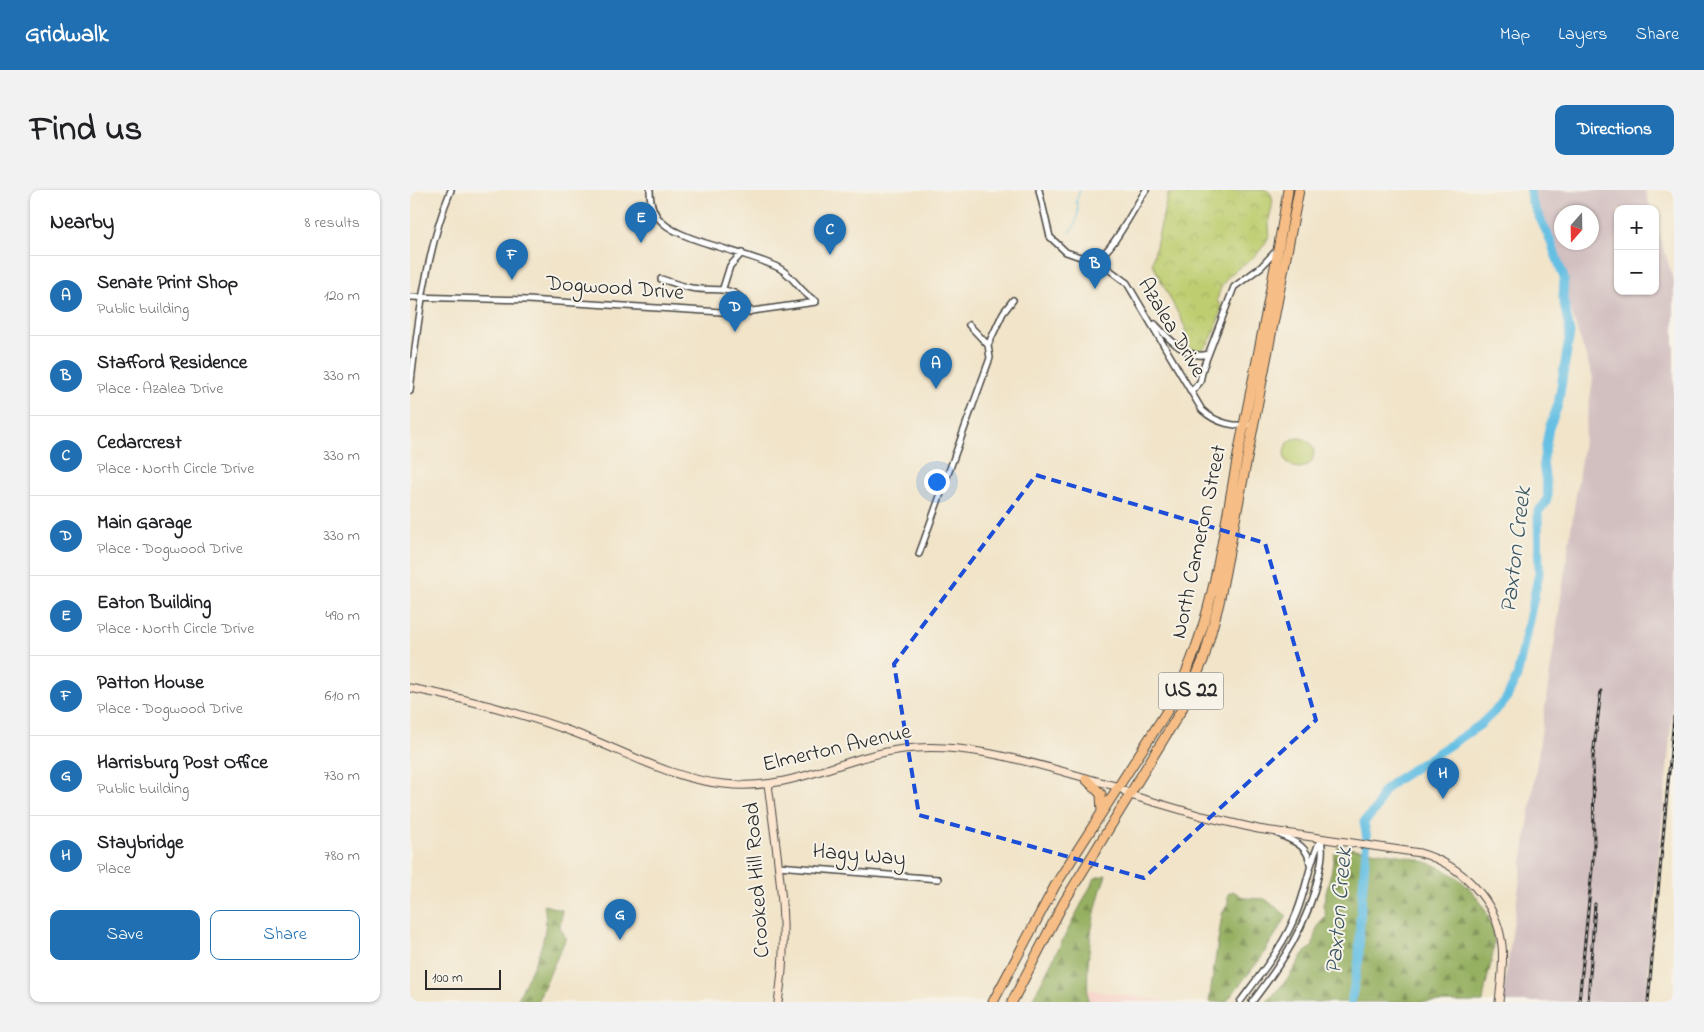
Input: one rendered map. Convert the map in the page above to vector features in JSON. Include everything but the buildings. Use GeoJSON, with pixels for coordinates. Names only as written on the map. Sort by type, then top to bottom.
{"type":"FeatureCollection","features":[{"type":"Feature","properties":{"kind":"highway","name":"North Cameron Street"},"geometry":{"type":"LineString","coordinates":[[993,1002],[1043,908],[1175,698],[1197,646],[1212,588],[1288,190]]}},
{"type":"Feature","properties":{"kind":"highway","name":"North Cameron Street"},"geometry":{"type":"LineString","coordinates":[[1012,1002],[1055,917],[1182,709],[1204,658],[1219,603],[1299,190]]}},
{"type":"Feature","properties":{"kind":"highway"},"geometry":{"type":"LineString","coordinates":[[1086,779],[1101,794],[1102,812]]}},
{"type":"Feature","properties":{"kind":"main road","name":"Elmerton Avenue"},"geometry":{"type":"LineString","coordinates":[[410,688],[473,701],[562,728],[688,778],[726,785],[768,784],[808,777],[882,753],[928,747],[987,754],[1119,787],[1130,794],[1202,816],[1276,833],[1374,845],[1420,853],[1452,867],[1481,894],[1493,913],[1500,934],[1503,968],[1499,1002]]}},
{"type":"Feature","properties":{"kind":"main road","name":"Crooked Hill Road"},"geometry":{"type":"LineString","coordinates":[[768,784],[778,866],[784,944],[778,1002]]}},
{"type":"Feature","properties":{"kind":"street"},"geometry":{"type":"LineString","coordinates":[[410,391],[417,334],[437,230],[451,190]]}},
{"type":"Feature","properties":{"kind":"street"},"geometry":{"type":"LineString","coordinates":[[650,190],[655,213],[667,227],[682,234],[742,253],[730,266],[723,288]]}},
{"type":"Feature","properties":{"kind":"street","name":"Azalea Drive"},"geometry":{"type":"LineString","coordinates":[[1039,190],[1050,237],[1066,252],[1094,261],[1122,278],[1149,319],[1202,410],[1222,423],[1244,426]]}},
{"type":"Feature","properties":{"kind":"street"},"geometry":{"type":"LineString","coordinates":[[1094,261],[1104,256],[1146,190]]}},
{"type":"Feature","properties":{"kind":"street"},"geometry":{"type":"LineString","coordinates":[[1191,392],[1198,385],[1234,286],[1266,263],[1279,244]]}},
{"type":"Feature","properties":{"kind":"street","name":"Dogwood Drive"},"geometry":{"type":"LineString","coordinates":[[410,297],[527,300],[738,313],[816,302],[784,270],[742,253]]}},
{"type":"Feature","properties":{"kind":"street"},"geometry":{"type":"LineString","coordinates":[[661,279],[690,288],[723,288],[744,299],[750,312]]}},
{"type":"Feature","properties":{"kind":"street"},"geometry":{"type":"LineString","coordinates":[[919,554],[990,358],[988,345],[1003,313],[1013,300]]}},
{"type":"Feature","properties":{"kind":"street"},"geometry":{"type":"LineString","coordinates":[[1149,319],[1184,349],[1199,356],[1208,354]]}},
{"type":"Feature","properties":{"kind":"street"},"geometry":{"type":"LineString","coordinates":[[969,325],[988,345]]}},
{"type":"Feature","properties":{"kind":"street"},"geometry":{"type":"LineString","coordinates":[[1244,426],[1253,428]]}},
{"type":"Feature","properties":{"kind":"street"},"geometry":{"type":"LineString","coordinates":[[1276,833],[1302,846],[1308,856],[1310,867]]}},
{"type":"Feature","properties":{"kind":"street"},"geometry":{"type":"LineString","coordinates":[[1240,1002],[1267,967],[1287,936],[1321,839]]}},
{"type":"Feature","properties":{"kind":"street"},"geometry":{"type":"LineString","coordinates":[[1252,1002],[1283,962],[1304,922],[1320,868],[1323,848],[1321,839]]}},
{"type":"Feature","properties":{"kind":"street","name":"Hagy Way"},"geometry":{"type":"LineString","coordinates":[[778,866],[938,879]]}},
{"type":"Feature","properties":{"kind":"highlighted area"},"geometry":{"type":"Polygon","coordinates":[[[1036,475],[1265,543],[1316,720],[1144,878],[919,815],[894,664],[1036,475]]]}},
{"type":"Feature","properties":{"kind":"shaded area"},"geometry":{"type":"Polygon","coordinates":[[[1531,190],[1645,190],[1650,205],[1614,205],[1614,295],[1659,295],[1659,234],[1674,281],[1674,692],[1646,1002],[1502,1002],[1593,378],[1531,190]]]}},
{"type":"Feature","properties":{"kind":"shaded area"},"geometry":{"type":"Polygon","coordinates":[[[1049,984],[1145,998],[1173,1002],[1041,1002],[1049,984]]]}},
{"type":"Feature","properties":{"kind":"green space"},"geometry":{"type":"Polygon","coordinates":[[[1207,190],[1267,190],[1273,200],[1268,238],[1255,255],[1226,279],[1217,300],[1222,307],[1214,333],[1203,349],[1198,351],[1186,345],[1185,327],[1152,263],[1168,194],[1207,190]]]}},
{"type":"Feature","properties":{"kind":"green space"},"geometry":{"type":"Polygon","coordinates":[[[1299,438],[1309,443],[1314,453],[1309,463],[1299,468],[1289,463],[1284,453],[1289,443],[1299,438]]]}},
{"type":"Feature","properties":{"kind":"green space"},"geometry":{"type":"Polygon","coordinates":[[[1338,847],[1417,859],[1452,875],[1468,887],[1486,912],[1494,937],[1483,1002],[1267,1002],[1289,977],[1303,954],[1313,946],[1316,930],[1326,916],[1323,905],[1334,854],[1338,851],[1338,847]]]}},
{"type":"Feature","properties":{"kind":"green space"},"geometry":{"type":"Polygon","coordinates":[[[1106,875],[1093,921],[1089,953],[1088,1002],[1031,1002],[1095,878],[1106,875]]]}},
{"type":"Feature","properties":{"kind":"green space"},"geometry":{"type":"Polygon","coordinates":[[[1233,891],[1244,898],[1265,899],[1287,916],[1261,958],[1226,1002],[1209,1002],[1222,914],[1228,904],[1228,894],[1233,891]]]}},
{"type":"Feature","properties":{"kind":"green space"},"geometry":{"type":"Polygon","coordinates":[[[544,905],[562,910],[560,927],[566,938],[537,1002],[517,1002],[542,943],[546,918],[544,905]]]}},
{"type":"Feature","properties":{"kind":"waterway"},"geometry":{"type":"LineString","coordinates":[[1070,233],[1077,218],[1078,209],[1076,201],[1080,190]]}},
{"type":"Feature","properties":{"kind":"waterway","name":"Paxton Creek"},"geometry":{"type":"LineString","coordinates":[[1351,1002],[1359,959],[1360,921],[1367,838],[1364,822],[1376,809],[1383,792],[1395,781],[1480,725],[1505,701],[1517,677],[1539,573],[1538,511],[1545,504],[1548,495],[1543,463],[1549,428],[1558,405],[1570,333],[1563,298],[1564,278],[1549,237],[1531,200],[1530,190]]}},
{"type":"Feature","properties":{"kind":"railway"},"geometry":{"type":"LineString","coordinates":[[1579,1002],[1594,849],[1593,757],[1601,691]]}},
{"type":"Feature","properties":{"kind":"railway"},"geometry":{"type":"LineString","coordinates":[[1648,1002],[1674,717]]}},
{"type":"Feature","properties":{"kind":"railway"},"geometry":{"type":"LineString","coordinates":[[1588,1002],[1595,904]]}},
{"type":"Feature","properties":{"kind":"place","name":"Eaton Building"},"geometry":{"type":"Point","coordinates":[641,243]}},
{"type":"Feature","properties":{"kind":"place","name":"Cedarcrest"},"geometry":{"type":"Point","coordinates":[830,255]}},
{"type":"Feature","properties":{"kind":"place","name":"Patton House"},"geometry":{"type":"Point","coordinates":[512,280]}},
{"type":"Feature","properties":{"kind":"place","name":"Stafford Residence"},"geometry":{"type":"Point","coordinates":[1095,289]}},
{"type":"Feature","properties":{"kind":"place","name":"Main Garage"},"geometry":{"type":"Point","coordinates":[735,332]}},
{"type":"Feature","properties":{"kind":"place","name":"Senate Print Shop"},"geometry":{"type":"Point","coordinates":[936,389]}},
{"type":"Feature","properties":{"kind":"place","name":"Staybridge"},"geometry":{"type":"Point","coordinates":[1443,799]}},
{"type":"Feature","properties":{"kind":"place","name":"Harrisburg Post Office"},"geometry":{"type":"Point","coordinates":[620,940]}}]}
